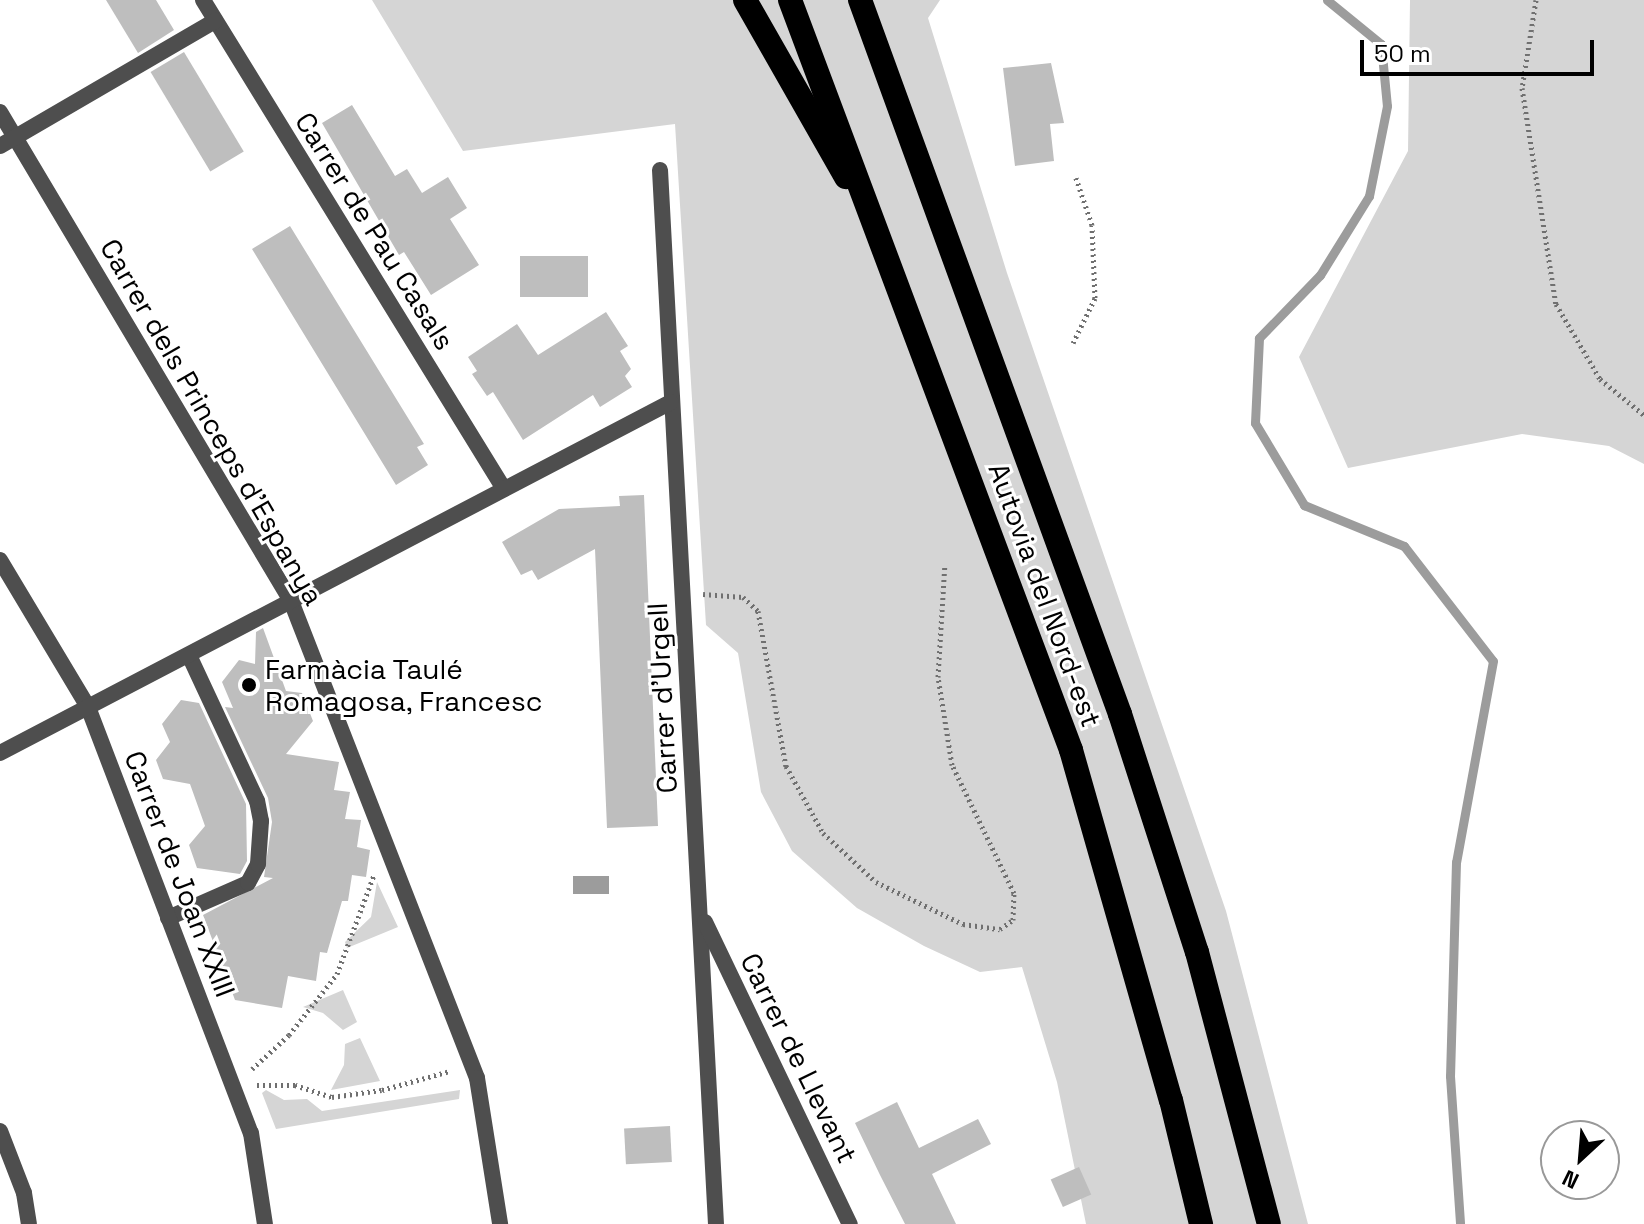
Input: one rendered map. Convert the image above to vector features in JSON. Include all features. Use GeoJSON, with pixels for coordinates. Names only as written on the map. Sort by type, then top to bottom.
{"type":"FeatureCollection","features":[{"type":"Feature","properties":{"kind":"highway"},"geometry":{"type":"LineString","coordinates":[[745,0],[881,238]]}},
{"type":"Feature","properties":{"kind":"highway","name":"Autovia del Nord-est"},"geometry":{"type":"LineString","coordinates":[[790,0],[1071,750],[1171,1100],[1201,1224]]}},
{"type":"Feature","properties":{"kind":"highway","name":"Autovia del Nord-est"},"geometry":{"type":"LineString","coordinates":[[860,0],[1120,714],[1197,952],[1269,1224]]}},
{"type":"Feature","properties":{"kind":"highway"},"geometry":{"type":"LineString","coordinates":[[874,0],[900,104]]}},
{"type":"Feature","properties":{"kind":"street","name":"Carrer de Pau Casals"},"geometry":{"type":"LineString","coordinates":[[203,0],[504,489]]}},
{"type":"Feature","properties":{"kind":"street"},"geometry":{"type":"LineString","coordinates":[[7,141],[215,21]]}},
{"type":"Feature","properties":{"kind":"street","name":"Carrer dels Princeps d'Espanya"},"geometry":{"type":"LineString","coordinates":[[0,112],[7,141],[291,601],[472,1064],[500,1224]]}},
{"type":"Feature","properties":{"kind":"street","name":"Carrer d'Urgell"},"geometry":{"type":"LineString","coordinates":[[660,170],[716,1224]]}},
{"type":"Feature","properties":{"kind":"street"},"geometry":{"type":"LineString","coordinates":[[0,753],[671,402]]}},
{"type":"Feature","properties":{"kind":"street","name":"Carrer de Joan XXIII"},"geometry":{"type":"LineString","coordinates":[[0,560],[88,707],[251,1133],[265,1224]]}},
{"type":"Feature","properties":{"kind":"street"},"geometry":{"type":"LineString","coordinates":[[168,918],[248,883],[259,850],[257,801],[189,655]]}},
{"type":"Feature","properties":{"kind":"street","name":"Carrer de Llevant"},"geometry":{"type":"LineString","coordinates":[[701,915],[850,1224]]}},
{"type":"Feature","properties":{"kind":"street"},"geometry":{"type":"LineString","coordinates":[[0,1131],[24,1193],[29,1224]]}},
{"type":"Feature","properties":{"kind":"path"},"geometry":{"type":"LineString","coordinates":[[1536,0],[1522,88],[1556,304],[1600,379],[1644,415]]}},
{"type":"Feature","properties":{"kind":"path"},"geometry":{"type":"LineString","coordinates":[[1073,343],[1095,298],[1092,225],[1076,178]]}},
{"type":"Feature","properties":{"kind":"path"},"geometry":{"type":"LineString","coordinates":[[682,592],[743,597],[758,611],[786,766],[823,833],[876,882],[963,924],[1000,929],[1013,920],[1014,893],[952,765],[938,677],[945,564]]}},
{"type":"Feature","properties":{"kind":"path"},"geometry":{"type":"LineString","coordinates":[[232,1084],[289,1035],[337,974],[385,843]]}},
{"type":"Feature","properties":{"kind":"path"},"geometry":{"type":"LineString","coordinates":[[232,1084],[295,1085],[332,1097],[382,1090],[472,1064]]}},
{"type":"Feature","properties":{"kind":"shaded area"},"geometry":{"type":"Polygon","coordinates":[[[372,0],[940,0],[928,18],[1007,273],[1226,911],[1308,1224],[1086,1224],[1057,1082],[1022,967],[980,972],[924,946],[857,908],[792,851],[761,792],[738,653],[706,625],[675,124],[463,151],[372,0]]]}},
{"type":"Feature","properties":{"kind":"shaded area"},"geometry":{"type":"Polygon","coordinates":[[[1410,0],[1644,0],[1644,464],[1609,446],[1522,434],[1348,468],[1299,357],[1408,151],[1410,0]]]}},
{"type":"Feature","properties":{"kind":"shaded area"},"geometry":{"type":"Polygon","coordinates":[[[573,876],[609,876],[609,894],[573,894],[573,876]]]}},
{"type":"Feature","properties":{"kind":"shaded area"},"geometry":{"type":"Polygon","coordinates":[[[377,882],[398,927],[347,948],[345,942],[371,917],[377,882]]]}},
{"type":"Feature","properties":{"kind":"shaded area"},"geometry":{"type":"Polygon","coordinates":[[[343,990],[357,1022],[343,1030],[323,1013],[303,1007],[343,990]]]}},
{"type":"Feature","properties":{"kind":"shaded area"},"geometry":{"type":"Polygon","coordinates":[[[360,1038],[380,1081],[331,1090],[344,1065],[345,1044],[360,1038]]]}},
{"type":"Feature","properties":{"kind":"shaded area"},"geometry":{"type":"Polygon","coordinates":[[[266,1090],[284,1100],[307,1099],[322,1111],[460,1090],[459,1099],[276,1129],[262,1093],[266,1090]]]}},
{"type":"Feature","properties":{"kind":"building"},"geometry":{"type":"Polygon","coordinates":[[[106,0],[156,0],[174,30],[138,53],[106,0]]]}},
{"type":"Feature","properties":{"kind":"building"},"geometry":{"type":"Polygon","coordinates":[[[184,52],[244,151],[210,172],[151,72],[184,52]]]}},
{"type":"Feature","properties":{"kind":"building"},"geometry":{"type":"Polygon","coordinates":[[[1051,63],[1064,123],[1050,124],[1054,161],[1015,166],[1003,68],[1051,63]]]}},
{"type":"Feature","properties":{"kind":"building"},"geometry":{"type":"Polygon","coordinates":[[[352,105],[395,176],[407,169],[422,193],[448,177],[467,208],[450,219],[479,265],[431,295],[404,252],[399,255],[322,123],[352,105]]]}},
{"type":"Feature","properties":{"kind":"building"},"geometry":{"type":"Polygon","coordinates":[[[290,226],[424,444],[417,447],[428,465],[396,485],[252,249],[290,226]]]}},
{"type":"Feature","properties":{"kind":"building"},"geometry":{"type":"Polygon","coordinates":[[[520,256],[588,256],[588,297],[520,297],[520,256]]]}},
{"type":"Feature","properties":{"kind":"building"},"geometry":{"type":"Polygon","coordinates":[[[606,312],[628,346],[620,351],[631,369],[625,376],[632,387],[600,407],[593,395],[523,440],[493,392],[487,396],[472,374],[477,371],[468,357],[517,324],[538,355],[606,312]]]}},
{"type":"Feature","properties":{"kind":"building"},"geometry":{"type":"Polygon","coordinates":[[[644,495],[658,826],[607,828],[595,549],[538,580],[532,570],[521,575],[502,542],[559,509],[620,506],[619,496],[644,495]]]}},
{"type":"Feature","properties":{"kind":"building"},"geometry":{"type":"Polygon","coordinates":[[[263,628],[286,691],[302,693],[313,721],[286,754],[339,762],[334,790],[350,792],[345,819],[361,820],[357,847],[370,850],[366,877],[352,875],[348,901],[342,901],[327,953],[320,952],[316,981],[288,976],[282,1008],[235,1000],[203,915],[273,878],[264,877],[272,822],[268,798],[225,707],[233,708],[222,682],[239,660],[255,664],[256,632],[263,628]]]}},
{"type":"Feature","properties":{"kind":"building"},"geometry":{"type":"Polygon","coordinates":[[[181,700],[199,703],[246,804],[247,861],[240,874],[197,868],[189,845],[205,826],[190,784],[163,779],[156,760],[170,742],[162,724],[181,700]]]}},
{"type":"Feature","properties":{"kind":"building"},"geometry":{"type":"Polygon","coordinates":[[[897,1102],[919,1148],[978,1119],[991,1144],[932,1174],[956,1224],[905,1224],[880,1175],[855,1123],[897,1102]]]}},
{"type":"Feature","properties":{"kind":"building"},"geometry":{"type":"Polygon","coordinates":[[[670,1126],[672,1162],[626,1164],[624,1128],[670,1126]]]}},
{"type":"Feature","properties":{"kind":"building"},"geometry":{"type":"Polygon","coordinates":[[[1079,1167],[1091,1194],[1063,1207],[1051,1180],[1079,1167]]]}},
{"type":"Feature","properties":{"kind":"waterway"},"geometry":{"type":"LineString","coordinates":[[1327,0],[1381,44],[1387,106],[1369,196],[1320,275],[1259,338],[1255,423],[1304,505],[1404,546],[1493,661],[1456,862],[1450,1076],[1460,1224]]}},
{"type":"Feature","properties":{"kind":"place","name":"Farmàcia Taulé Romagosa, Francesc"},"geometry":{"type":"Point","coordinates":[249,685]}}]}
